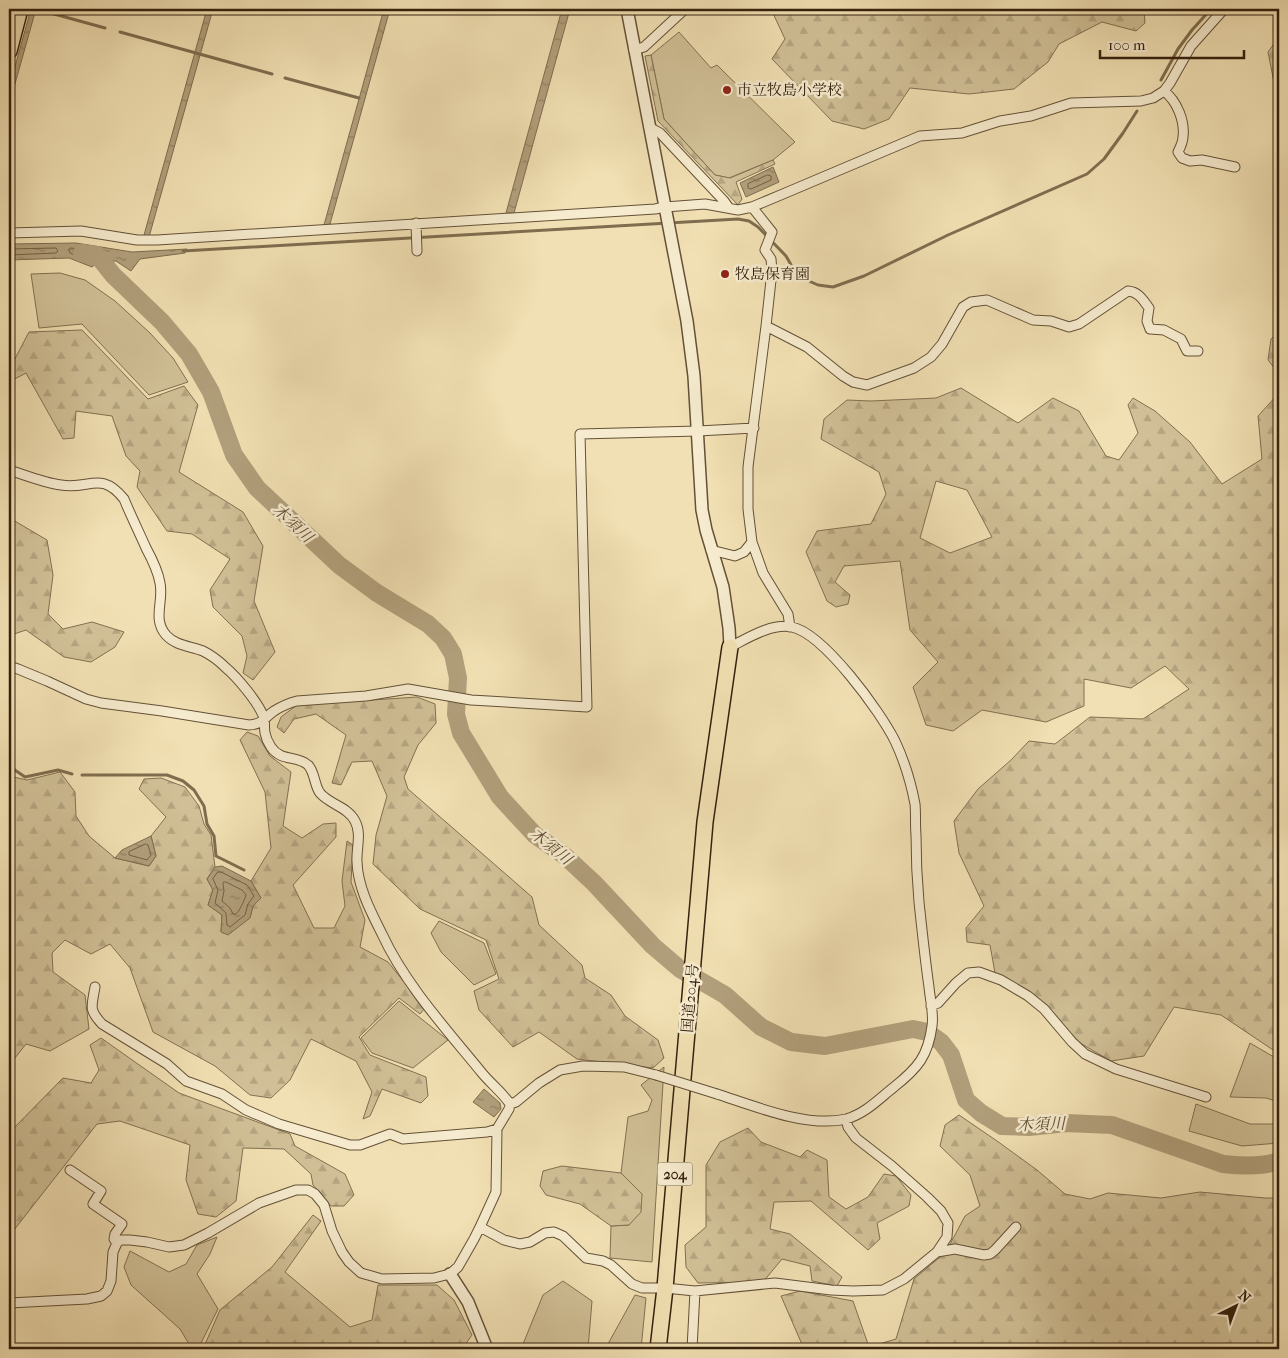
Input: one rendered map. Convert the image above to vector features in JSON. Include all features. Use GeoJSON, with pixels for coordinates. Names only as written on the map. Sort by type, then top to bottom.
{"type":"FeatureCollection","features":[{"type":"Feature","properties":{"kind":"highway"},"geometry":{"type":"LineString","coordinates":[[9,51],[20,9]]}},
{"type":"Feature","properties":{"kind":"highway","name":"国道204号"},"geometry":{"type":"LineString","coordinates":[[658,1349],[665,1288],[706,812],[730,647]]}},
{"type":"Feature","properties":{"kind":"street"},"geometry":{"type":"LineString","coordinates":[[116,1243],[120,1240],[130,1240],[169,1247],[184,1245],[258,1203],[296,1190],[308,1190],[315,1194],[324,1205],[332,1231],[342,1252],[349,1262],[361,1272],[382,1279],[434,1278],[450,1274],[458,1267],[480,1227],[496,1192],[497,1129],[510,1104],[516,1102],[539,1083],[560,1070],[583,1066],[624,1067],[656,1075],[790,1117],[812,1121],[846,1119],[858,1114],[898,1084],[924,1057],[933,1024],[919,901],[915,806],[908,776],[895,741],[862,691],[815,639],[803,631],[790,627],[770,628],[730,647],[723,587],[711,550],[702,510],[694,376],[688,330],[627,9]]}},
{"type":"Feature","properties":{"kind":"street"},"geometry":{"type":"LineString","coordinates":[[634,50],[644,47],[685,9]]}},
{"type":"Feature","properties":{"kind":"street"},"geometry":{"type":"LineString","coordinates":[[9,233],[81,231],[137,240],[156,240],[655,209],[705,204],[738,210],[752,206],[920,136],[962,132],[1031,116],[1071,103],[1141,101],[1153,98],[1164,91],[1170,84],[1191,46],[1224,9]]}},
{"type":"Feature","properties":{"kind":"street"},"geometry":{"type":"LineString","coordinates":[[1164,91],[1170,95],[1182,116],[1183,138],[1178,152],[1182,158],[1190,161],[1202,160],[1235,167]]}},
{"type":"Feature","properties":{"kind":"street"},"geometry":{"type":"LineString","coordinates":[[650,127],[660,133],[729,208]]}},
{"type":"Feature","properties":{"kind":"street"},"geometry":{"type":"LineString","coordinates":[[752,206],[772,232],[765,250],[771,259],[772,271],[748,467],[748,509],[752,542],[763,573],[788,614],[790,627]]}},
{"type":"Feature","properties":{"kind":"street"},"geometry":{"type":"LineString","coordinates":[[416,223],[417,251]]}},
{"type":"Feature","properties":{"kind":"street"},"geometry":{"type":"LineString","coordinates":[[766,326],[807,347],[843,376],[854,382],[867,384],[914,368],[931,356],[942,344],[963,307],[971,302],[987,300],[1033,320],[1051,321],[1069,327],[1079,324],[1128,292],[1133,292],[1139,295],[1149,308],[1146,321],[1150,329],[1164,330],[1181,339],[1188,351],[1198,351]]}},
{"type":"Feature","properties":{"kind":"street"},"geometry":{"type":"LineString","coordinates":[[9,666],[86,699],[101,703],[249,725],[258,724],[287,703],[297,700],[366,696],[408,689],[471,700],[586,707],[580,434],[754,428]]}},
{"type":"Feature","properties":{"kind":"street"},"geometry":{"type":"LineString","coordinates":[[9,470],[61,485],[73,486],[97,482],[109,485],[124,499],[157,571],[161,586],[158,617],[166,635],[182,646],[214,657],[227,668],[253,698],[260,710],[264,720],[265,734],[276,753],[283,757],[302,761],[308,765],[312,770],[316,786],[321,794],[351,816],[356,822],[359,832],[357,863],[360,882],[374,919],[397,964],[462,1049],[510,1104]]}},
{"type":"Feature","properties":{"kind":"street"},"geometry":{"type":"LineString","coordinates":[[711,550],[735,556],[744,552],[752,542]]}},
{"type":"Feature","properties":{"kind":"street"},"geometry":{"type":"LineString","coordinates":[[931,1006],[938,1002],[968,973],[979,972],[1002,980],[1028,996],[1044,1009],[1072,1042],[1085,1054],[1116,1069],[1206,1097]]}},
{"type":"Feature","properties":{"kind":"street"},"geometry":{"type":"LineString","coordinates":[[95,987],[92,1007],[94,1015],[102,1024],[167,1064],[186,1081],[222,1094],[246,1110],[279,1124],[350,1145],[360,1145],[390,1134],[403,1139],[487,1132],[497,1129]]}},
{"type":"Feature","properties":{"kind":"street"},"geometry":{"type":"LineString","coordinates":[[480,1227],[504,1240],[520,1244],[554,1232],[562,1236],[586,1258],[603,1261],[611,1265],[632,1284],[642,1288],[695,1291],[775,1283],[830,1290],[882,1290],[904,1279],[937,1252],[947,1237],[948,1223],[941,1211],[892,1166],[856,1138],[848,1127],[846,1119]]}},
{"type":"Feature","properties":{"kind":"street"},"geometry":{"type":"LineString","coordinates":[[9,1303],[87,1299],[101,1296],[107,1291],[111,1281],[113,1252],[116,1243],[114,1239],[115,1234],[122,1224],[93,1204],[101,1192],[70,1170]]}},
{"type":"Feature","properties":{"kind":"street"},"geometry":{"type":"LineString","coordinates":[[937,1252],[955,1249],[984,1255],[990,1254],[1016,1226]]}},
{"type":"Feature","properties":{"kind":"street"},"geometry":{"type":"LineString","coordinates":[[450,1274],[468,1302],[487,1349]]}},
{"type":"Feature","properties":{"kind":"street"},"geometry":{"type":"LineString","coordinates":[[692,1349],[695,1291]]}},
{"type":"Feature","properties":{"kind":"green space"},"geometry":{"type":"Polygon","coordinates":[[[771,9],[1144,9],[1145,23],[1136,31],[1102,22],[1059,44],[1048,62],[1014,89],[969,94],[910,88],[889,119],[864,129],[832,121],[772,59],[785,39],[771,9]]]}},
{"type":"Feature","properties":{"kind":"green space"},"geometry":{"type":"Polygon","coordinates":[[[679,32],[711,68],[717,65],[795,142],[773,160],[729,178],[715,175],[664,119],[651,55],[679,32]]]}},
{"type":"Feature","properties":{"kind":"green space"},"geometry":{"type":"Polygon","coordinates":[[[1279,37],[1279,108],[1268,52],[1279,37]]]}},
{"type":"Feature","properties":{"kind":"green space"},"geometry":{"type":"Polygon","coordinates":[[[651,55],[664,119],[715,175],[730,178],[773,160],[775,164],[736,182],[742,199],[738,205],[658,121],[645,56],[651,55]]]}},
{"type":"Feature","properties":{"kind":"green space"},"geometry":{"type":"Polygon","coordinates":[[[60,273],[85,280],[115,301],[150,333],[173,358],[188,382],[149,395],[82,324],[39,328],[31,274],[60,273]]]}},
{"type":"Feature","properties":{"kind":"green space"},"geometry":{"type":"Polygon","coordinates":[[[82,330],[148,399],[184,386],[198,405],[179,472],[243,512],[263,546],[254,601],[275,652],[253,680],[243,673],[247,656],[242,636],[213,607],[210,590],[230,559],[192,534],[167,531],[137,487],[140,471],[126,456],[112,416],[76,411],[74,438],[63,439],[26,373],[9,382],[9,370],[29,332],[82,330]]]}},
{"type":"Feature","properties":{"kind":"green space"},"geometry":{"type":"Polygon","coordinates":[[[1279,331],[1279,374],[1268,360],[1271,339],[1279,331]]]}},
{"type":"Feature","properties":{"kind":"green space"},"geometry":{"type":"Polygon","coordinates":[[[961,388],[1018,423],[1053,398],[1079,411],[1106,456],[1119,460],[1138,433],[1128,405],[1133,398],[1155,411],[1190,442],[1222,484],[1262,459],[1258,416],[1279,393],[1279,1054],[1221,1015],[1174,1007],[1144,1056],[1111,1061],[1080,1043],[1044,1004],[995,973],[990,945],[967,942],[966,928],[984,906],[959,853],[954,821],[978,789],[1029,741],[1055,744],[1090,717],[1143,719],[1189,689],[1165,666],[1131,688],[1084,679],[1084,706],[1046,722],[982,710],[953,731],[926,725],[913,687],[938,662],[910,630],[900,561],[844,566],[835,582],[850,595],[848,604],[836,607],[827,601],[806,552],[817,531],[871,524],[886,494],[879,472],[821,439],[824,419],[847,400],[871,401],[936,398],[961,388]],[[936,481],[920,538],[950,553],[992,537],[967,490],[936,481]]]}},
{"type":"Feature","properties":{"kind":"green space"},"geometry":{"type":"Polygon","coordinates":[[[9,502],[11,503],[13,520],[47,540],[53,575],[48,614],[63,629],[92,622],[124,632],[115,647],[91,662],[64,657],[26,630],[9,634],[9,502]]]}},
{"type":"Feature","properties":{"kind":"green space"},"geometry":{"type":"Polygon","coordinates":[[[417,697],[435,704],[436,723],[418,745],[404,777],[408,789],[532,897],[539,925],[582,965],[585,978],[611,995],[625,1016],[658,1040],[664,1058],[653,1068],[577,1059],[539,1032],[513,1047],[479,1010],[474,991],[499,979],[486,940],[420,909],[373,864],[376,835],[387,796],[372,761],[352,762],[341,785],[332,783],[346,735],[316,714],[294,719],[284,733],[277,727],[281,717],[297,705],[417,697]]]}},
{"type":"Feature","properties":{"kind":"green space"},"geometry":{"type":"Polygon","coordinates":[[[247,732],[258,736],[270,756],[291,772],[283,826],[302,838],[323,824],[336,823],[336,837],[293,885],[314,928],[334,928],[345,906],[342,881],[347,841],[353,845],[351,882],[365,920],[360,947],[388,962],[425,1008],[420,1014],[399,998],[359,1037],[370,1055],[426,1077],[428,1096],[421,1103],[382,1089],[370,1116],[363,1119],[372,1092],[356,1061],[311,1039],[290,1080],[271,1098],[250,1095],[215,1066],[153,1032],[130,968],[110,944],[91,954],[65,940],[52,953],[53,972],[85,995],[89,1029],[50,1051],[26,1044],[11,1063],[9,1061],[9,776],[27,780],[60,772],[75,792],[76,816],[89,836],[115,858],[149,866],[156,856],[151,836],[166,817],[139,789],[144,779],[161,778],[185,787],[199,806],[204,824],[211,835],[215,867],[207,879],[213,890],[208,905],[222,915],[221,932],[250,918],[253,906],[261,898],[251,881],[271,848],[265,792],[240,740],[247,732]]]}},
{"type":"Feature","properties":{"kind":"green space"},"geometry":{"type":"Polygon","coordinates":[[[439,921],[484,943],[496,974],[474,985],[441,952],[431,933],[439,921]]]}},
{"type":"Feature","properties":{"kind":"green space"},"geometry":{"type":"Polygon","coordinates":[[[399,1001],[448,1040],[413,1068],[372,1053],[361,1038],[399,1001]]]}},
{"type":"Feature","properties":{"kind":"green space"},"geometry":{"type":"Polygon","coordinates":[[[101,1038],[179,1093],[290,1134],[295,1146],[345,1174],[354,1195],[344,1206],[331,1206],[313,1185],[311,1174],[284,1149],[243,1148],[236,1201],[216,1217],[198,1214],[186,1180],[190,1145],[120,1121],[97,1124],[14,1230],[9,1230],[9,1129],[11,1131],[63,1078],[91,1083],[99,1070],[90,1045],[101,1038]]]}},
{"type":"Feature","properties":{"kind":"green space"},"geometry":{"type":"Polygon","coordinates":[[[1250,1043],[1279,1060],[1279,1102],[1266,1098],[1230,1097],[1250,1043]]]}},
{"type":"Feature","properties":{"kind":"green space"},"geometry":{"type":"Polygon","coordinates":[[[664,1067],[652,1262],[610,1258],[611,1226],[629,1225],[642,1194],[621,1173],[628,1117],[648,1111],[652,1100],[641,1085],[664,1067]]]}},
{"type":"Feature","properties":{"kind":"green space"},"geometry":{"type":"Polygon","coordinates":[[[1196,1104],[1250,1124],[1279,1124],[1279,1143],[1242,1146],[1189,1131],[1196,1104]]]}},
{"type":"Feature","properties":{"kind":"green space"},"geometry":{"type":"Polygon","coordinates":[[[959,1115],[1037,1170],[1065,1194],[1090,1199],[1108,1193],[1161,1198],[1200,1192],[1279,1198],[1279,1349],[804,1349],[781,1296],[800,1291],[853,1301],[869,1347],[896,1339],[914,1279],[946,1252],[965,1216],[980,1206],[970,1175],[940,1146],[945,1125],[959,1115]]]}},
{"type":"Feature","properties":{"kind":"green space"},"geometry":{"type":"Polygon","coordinates":[[[748,1128],[761,1142],[800,1157],[807,1150],[827,1160],[829,1197],[846,1209],[868,1197],[884,1174],[896,1176],[911,1195],[909,1206],[877,1223],[880,1239],[868,1250],[811,1201],[774,1202],[770,1229],[790,1234],[842,1277],[837,1286],[812,1281],[810,1266],[782,1259],[763,1282],[698,1283],[686,1267],[685,1245],[706,1227],[706,1165],[720,1142],[748,1128]]]}},
{"type":"Feature","properties":{"kind":"green space"},"geometry":{"type":"Polygon","coordinates":[[[562,1166],[621,1173],[642,1194],[641,1212],[629,1225],[611,1226],[580,1204],[546,1195],[540,1186],[543,1171],[562,1166]]]}},
{"type":"Feature","properties":{"kind":"green space"},"geometry":{"type":"Polygon","coordinates":[[[313,1215],[321,1221],[285,1272],[350,1327],[372,1320],[378,1285],[437,1285],[454,1300],[472,1335],[462,1349],[203,1349],[220,1310],[272,1267],[313,1215]]]}},
{"type":"Feature","properties":{"kind":"green space"},"geometry":{"type":"Polygon","coordinates":[[[217,1237],[210,1254],[197,1274],[218,1309],[198,1349],[192,1349],[180,1329],[131,1285],[124,1267],[130,1251],[169,1272],[186,1264],[197,1245],[217,1237]]]}},
{"type":"Feature","properties":{"kind":"green space"},"geometry":{"type":"Polygon","coordinates":[[[563,1281],[592,1301],[588,1349],[521,1349],[543,1295],[563,1281]]]}},
{"type":"Feature","properties":{"kind":"green space"},"geometry":{"type":"Polygon","coordinates":[[[635,1295],[646,1298],[641,1349],[607,1349],[609,1342],[635,1295]]]}},
{"type":"Feature","properties":{"kind":"water"},"geometry":{"type":"Polygon","coordinates":[[[31,9],[36,9],[9,105],[9,88],[31,9]]]}},
{"type":"Feature","properties":{"kind":"water"},"geometry":{"type":"Polygon","coordinates":[[[207,9],[213,9],[149,237],[144,235],[207,9]]]}},
{"type":"Feature","properties":{"kind":"water"},"geometry":{"type":"Polygon","coordinates":[[[384,9],[390,9],[330,224],[324,225],[384,9]]]}},
{"type":"Feature","properties":{"kind":"water"},"geometry":{"type":"Polygon","coordinates":[[[562,9],[570,9],[514,213],[506,213],[562,9]]]}},
{"type":"Feature","properties":{"kind":"water"},"geometry":{"type":"Polygon","coordinates":[[[773,167],[779,182],[746,197],[740,183],[773,167]]]}},
{"type":"Feature","properties":{"kind":"water"},"geometry":{"type":"Polygon","coordinates":[[[76,243],[132,252],[187,249],[185,253],[140,259],[131,271],[116,261],[98,262],[92,267],[69,258],[9,260],[9,244],[76,243]]]}},
{"type":"Feature","properties":{"kind":"water"},"geometry":{"type":"Polygon","coordinates":[[[151,836],[156,856],[149,866],[115,858],[122,850],[151,836]]]}},
{"type":"Feature","properties":{"kind":"water"},"geometry":{"type":"Polygon","coordinates":[[[222,866],[251,881],[261,898],[253,906],[250,918],[228,935],[221,932],[222,915],[208,905],[213,890],[207,879],[215,867],[222,866]]]}},
{"type":"Feature","properties":{"kind":"water"},"geometry":{"type":"Polygon","coordinates":[[[484,1089],[500,1103],[501,1109],[494,1117],[473,1102],[484,1089]]]}},
{"type":"Feature","properties":{"kind":"waterway"},"geometry":{"type":"LineString","coordinates":[[36,9],[105,28]]}},
{"type":"Feature","properties":{"kind":"waterway"},"geometry":{"type":"LineString","coordinates":[[1161,80],[1178,49],[1211,9]]}},
{"type":"Feature","properties":{"kind":"waterway"},"geometry":{"type":"LineString","coordinates":[[120,32],[272,74]]}},
{"type":"Feature","properties":{"kind":"waterway"},"geometry":{"type":"LineString","coordinates":[[285,78],[359,98]]}},
{"type":"Feature","properties":{"kind":"waterway"},"geometry":{"type":"LineString","coordinates":[[183,251],[738,219],[749,221],[758,227],[786,256],[794,270],[802,278],[818,285],[833,287],[864,276],[948,235],[1087,174],[1104,159],[1137,111]]}},
{"type":"Feature","properties":{"kind":"waterway","name":"木須川"},"geometry":{"type":"LineString","coordinates":[[82,253],[97,255],[113,275],[162,322],[189,354],[211,392],[234,455],[257,488],[339,565],[377,593],[428,624],[443,638],[453,654],[458,678],[456,714],[461,733],[500,797],[535,835],[565,856],[594,883],[653,946],[680,969],[725,995],[761,1027],[791,1042],[825,1046],[913,1029],[927,1032],[941,1042],[951,1055],[966,1100],[981,1113],[1002,1126],[1029,1127],[1066,1123],[1112,1125],[1223,1164],[1251,1166],[1279,1161]]}},
{"type":"Feature","properties":{"kind":"waterway"},"geometry":{"type":"LineString","coordinates":[[9,766],[25,777],[58,770],[72,774]]}},
{"type":"Feature","properties":{"kind":"waterway"},"geometry":{"type":"LineString","coordinates":[[82,775],[167,775],[183,781],[194,790],[204,806],[207,824],[214,836],[216,856],[244,870]]}},
{"type":"Feature","properties":{"kind":"place","name":"市立牧島小学校"},"geometry":{"type":"Point","coordinates":[727,90]}},
{"type":"Feature","properties":{"kind":"place","name":"牧島保育園"},"geometry":{"type":"Point","coordinates":[725,274]}}]}
